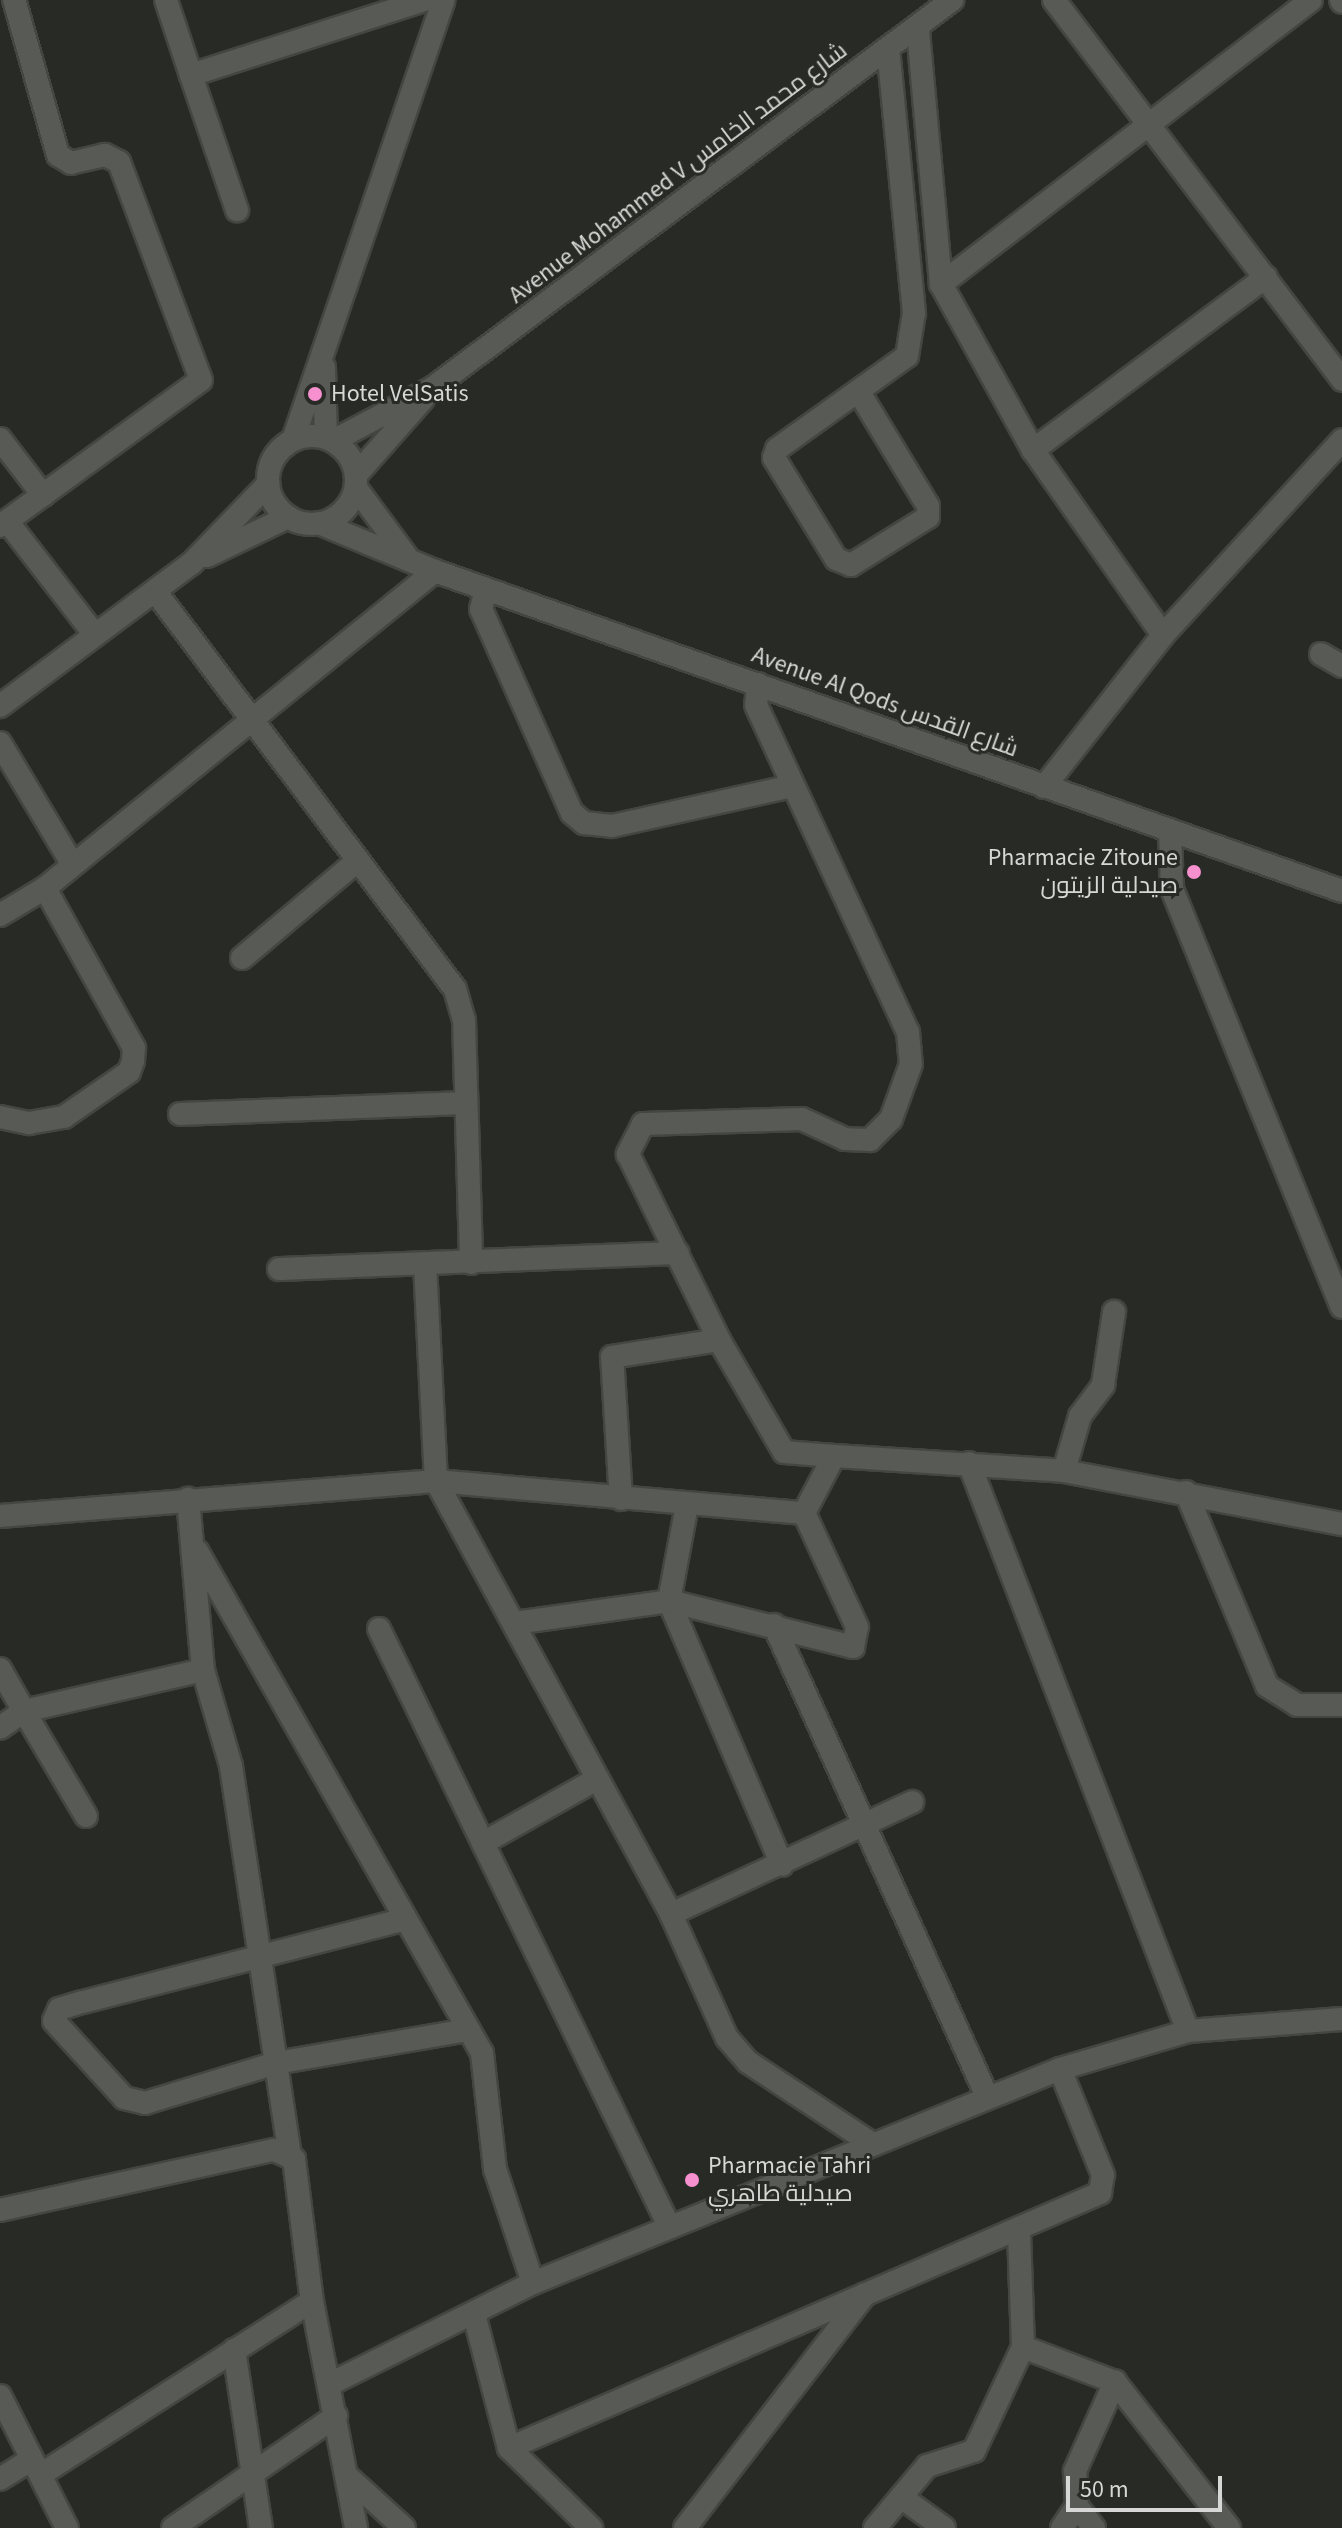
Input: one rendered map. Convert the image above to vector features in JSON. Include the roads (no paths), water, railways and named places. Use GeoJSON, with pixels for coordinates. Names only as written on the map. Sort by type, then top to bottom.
{"type":"FeatureCollection","features":[{"type":"Feature","properties":{"kind":"street"},"geometry":{"type":"LineString","coordinates":[[14,0],[58,155],[71,163],[105,155],[119,162],[201,380],[3,524],[95,635]]}},
{"type":"Feature","properties":{"kind":"street"},"geometry":{"type":"LineString","coordinates":[[166,0],[237,210]]}},
{"type":"Feature","properties":{"kind":"street"},"geometry":{"type":"LineString","coordinates":[[191,75],[424,0]]}},
{"type":"Feature","properties":{"kind":"street"},"geometry":{"type":"LineString","coordinates":[[0,706],[192,563],[268,484],[274,458],[293,440],[444,0]]}},
{"type":"Feature","properties":{"kind":"street","name":"Avenue Mohammed V شارع محمد الخامس"},"geometry":{"type":"LineString","coordinates":[[330,439],[434,387],[888,50],[918,31],[952,0]]}},
{"type":"Feature","properties":{"kind":"street"},"geometry":{"type":"LineString","coordinates":[[1054,0],[1150,122],[1342,380]]}},
{"type":"Feature","properties":{"kind":"street"},"geometry":{"type":"LineString","coordinates":[[941,284],[1311,0]]}},
{"type":"Feature","properties":{"kind":"street"},"geometry":{"type":"LineString","coordinates":[[918,31],[941,284],[1033,450],[1163,635]]}},
{"type":"Feature","properties":{"kind":"street"},"geometry":{"type":"LineString","coordinates":[[860,394],[928,506],[921,526],[851,565],[836,559],[774,458],[777,449],[860,394],[898,369],[914,329],[888,50]]}},
{"type":"Feature","properties":{"kind":"street"},"geometry":{"type":"LineString","coordinates":[[1033,450],[1266,277]]}},
{"type":"Feature","properties":{"kind":"street"},"geometry":{"type":"LineString","coordinates":[[324,354],[330,439],[410,561]]}},
{"type":"Feature","properties":{"kind":"street","name":"Avenue Mohammed V شارع محمد الخامس"},"geometry":{"type":"LineString","coordinates":[[356,482],[434,387]]}},
{"type":"Feature","properties":{"kind":"street"},"geometry":{"type":"LineString","coordinates":[[0,439],[43,495]]}},
{"type":"Feature","properties":{"kind":"street"},"geometry":{"type":"LineString","coordinates":[[293,440],[330,439]]}},
{"type":"Feature","properties":{"kind":"street"},"geometry":{"type":"LineString","coordinates":[[1044,787],[1163,635],[1342,440]]}},
{"type":"Feature","properties":{"kind":"street"},"geometry":{"type":"LineString","coordinates":[[192,563],[288,517],[319,523],[343,512],[356,482]]}},
{"type":"Feature","properties":{"kind":"street"},"geometry":{"type":"LineString","coordinates":[[268,484],[288,517]]}},
{"type":"Feature","properties":{"kind":"street","name":"Avenue Al Qods شارع القدس"},"geometry":{"type":"LineString","coordinates":[[319,523],[435,571],[1342,891]]}},
{"type":"Feature","properties":{"kind":"street"},"geometry":{"type":"LineString","coordinates":[[0,915],[45,888],[435,571]]}},
{"type":"Feature","properties":{"kind":"street"},"geometry":{"type":"LineString","coordinates":[[486,589],[481,609],[572,813],[584,823],[612,826],[792,786]]}},
{"type":"Feature","properties":{"kind":"street"},"geometry":{"type":"LineString","coordinates":[[155,591],[355,863],[455,989],[464,1020],[471,1263]]}},
{"type":"Feature","properties":{"kind":"street"},"geometry":{"type":"LineString","coordinates":[[1321,654],[1342,666]]}},
{"type":"Feature","properties":{"kind":"street"},"geometry":{"type":"LineString","coordinates":[[758,684],[756,705],[908,1032],[911,1064],[891,1119],[870,1140],[845,1139],[802,1119],[635,1130],[628,1154],[719,1340],[784,1452],[1064,1471],[1342,1524]]}},
{"type":"Feature","properties":{"kind":"street"},"geometry":{"type":"LineString","coordinates":[[0,743],[73,865]]}},
{"type":"Feature","properties":{"kind":"street"},"geometry":{"type":"LineString","coordinates":[[1170,830],[1172,889],[1332,1265],[1342,1307]]}},
{"type":"Feature","properties":{"kind":"street"},"geometry":{"type":"LineString","coordinates":[[242,958],[355,863]]}},
{"type":"Feature","properties":{"kind":"street"},"geometry":{"type":"LineString","coordinates":[[0,1117],[29,1123],[64,1117],[129,1072],[133,1061],[134,1048],[45,888]]}},
{"type":"Feature","properties":{"kind":"street"},"geometry":{"type":"LineString","coordinates":[[180,1114],[465,1103]]}},
{"type":"Feature","properties":{"kind":"street"},"geometry":{"type":"LineString","coordinates":[[279,1269],[678,1253]]}},
{"type":"Feature","properties":{"kind":"street"},"geometry":{"type":"LineString","coordinates":[[425,1264],[436,1481],[671,1914],[727,2038],[748,2062],[871,2143]]}},
{"type":"Feature","properties":{"kind":"street"},"geometry":{"type":"LineString","coordinates":[[1064,1471],[1080,1416],[1103,1385],[1114,1312]]}},
{"type":"Feature","properties":{"kind":"street"},"geometry":{"type":"LineString","coordinates":[[621,1499],[612,1357],[719,1340]]}},
{"type":"Feature","properties":{"kind":"street"},"geometry":{"type":"LineString","coordinates":[[804,1513],[834,1456]]}},
{"type":"Feature","properties":{"kind":"street"},"geometry":{"type":"LineString","coordinates":[[969,1463],[1188,2031]]}},
{"type":"Feature","properties":{"kind":"street"},"geometry":{"type":"LineString","coordinates":[[0,1516],[436,1481],[804,1513]]}},
{"type":"Feature","properties":{"kind":"street"},"geometry":{"type":"LineString","coordinates":[[1186,1492],[1267,1686],[1297,1705],[1342,1705]]}},
{"type":"Feature","properties":{"kind":"street"},"geometry":{"type":"LineString","coordinates":[[188,1499],[197,1551],[203,1670],[231,1766],[312,2301],[356,2528]]}},
{"type":"Feature","properties":{"kind":"street"},"geometry":{"type":"LineString","coordinates":[[687,1505],[669,1601],[782,1865]]}},
{"type":"Feature","properties":{"kind":"street"},"geometry":{"type":"LineString","coordinates":[[515,1623],[669,1601],[774,1625],[848,1649],[860,1636],[804,1513]]}},
{"type":"Feature","properties":{"kind":"street"},"geometry":{"type":"LineString","coordinates":[[197,1551],[402,1920],[468,2030],[490,2076],[495,2169],[533,2283]]}},
{"type":"Feature","properties":{"kind":"street"},"geometry":{"type":"LineString","coordinates":[[774,1625],[987,2096]]}},
{"type":"Feature","properties":{"kind":"street"},"geometry":{"type":"LineString","coordinates":[[379,1629],[669,2226]]}},
{"type":"Feature","properties":{"kind":"street"},"geometry":{"type":"LineString","coordinates":[[0,1669],[86,1816]]}},
{"type":"Feature","properties":{"kind":"street"},"geometry":{"type":"LineString","coordinates":[[0,1728],[24,1711],[203,1670]]}},
{"type":"Feature","properties":{"kind":"street"},"geometry":{"type":"LineString","coordinates":[[483,1843],[597,1779]]}},
{"type":"Feature","properties":{"kind":"street"},"geometry":{"type":"LineString","coordinates":[[671,1914],[912,1802]]}},
{"type":"Feature","properties":{"kind":"street"},"geometry":{"type":"LineString","coordinates":[[402,1920],[82,2002],[59,2009],[54,2021],[124,2098],[145,2103],[276,2063],[468,2030]]}},
{"type":"Feature","properties":{"kind":"street"},"geometry":{"type":"LineString","coordinates":[[330,2384],[533,2283],[871,2143],[1060,2069],[1188,2031],[1342,2019]]}},
{"type":"Feature","properties":{"kind":"street"},"geometry":{"type":"LineString","coordinates":[[509,2448],[866,2292],[1019,2234],[1103,2185],[1060,2069]]}},
{"type":"Feature","properties":{"kind":"street"},"geometry":{"type":"LineString","coordinates":[[0,2210],[289,2151]]}},
{"type":"Feature","properties":{"kind":"street"},"geometry":{"type":"LineString","coordinates":[[875,2528],[927,2466],[974,2451],[1023,2347],[1019,2234]]}},
{"type":"Feature","properties":{"kind":"street"},"geometry":{"type":"LineString","coordinates":[[685,2528],[866,2292]]}},
{"type":"Feature","properties":{"kind":"street"},"geometry":{"type":"LineString","coordinates":[[0,2479],[36,2467],[312,2301]]}},
{"type":"Feature","properties":{"kind":"street"},"geometry":{"type":"LineString","coordinates":[[474,2314],[509,2448],[591,2528]]}},
{"type":"Feature","properties":{"kind":"street"},"geometry":{"type":"LineString","coordinates":[[1023,2347],[1115,2382],[1229,2528]]}},
{"type":"Feature","properties":{"kind":"street"},"geometry":{"type":"LineString","coordinates":[[234,2350],[261,2528]]}},
{"type":"Feature","properties":{"kind":"street"},"geometry":{"type":"LineString","coordinates":[[1094,2528],[1077,2506],[1075,2471],[1115,2382]]}},
{"type":"Feature","properties":{"kind":"street"},"geometry":{"type":"LineString","coordinates":[[0,2396],[67,2528]]}},
{"type":"Feature","properties":{"kind":"street"},"geometry":{"type":"LineString","coordinates":[[173,2528],[336,2416]]}},
{"type":"Feature","properties":{"kind":"street"},"geometry":{"type":"LineString","coordinates":[[347,2476],[404,2528]]}},
{"type":"Feature","properties":{"kind":"street"},"geometry":{"type":"LineString","coordinates":[[901,2497],[944,2528]]}},
{"type":"Feature","properties":{"kind":"street"},"geometry":{"type":"LineString","coordinates":[[1062,2528],[1077,2506]]}},
{"type":"Feature","properties":{"kind":"place","name":"Hotel VelSatis"},"geometry":{"type":"Point","coordinates":[315,394]}},
{"type":"Feature","properties":{"kind":"place","name":"Pharmacie Zitoune صيدلية الزيتون"},"geometry":{"type":"Point","coordinates":[1194,872]}},
{"type":"Feature","properties":{"kind":"place","name":"Pharmacie Tahri صيدلية طاهري"},"geometry":{"type":"Point","coordinates":[692,2180]}}]}
